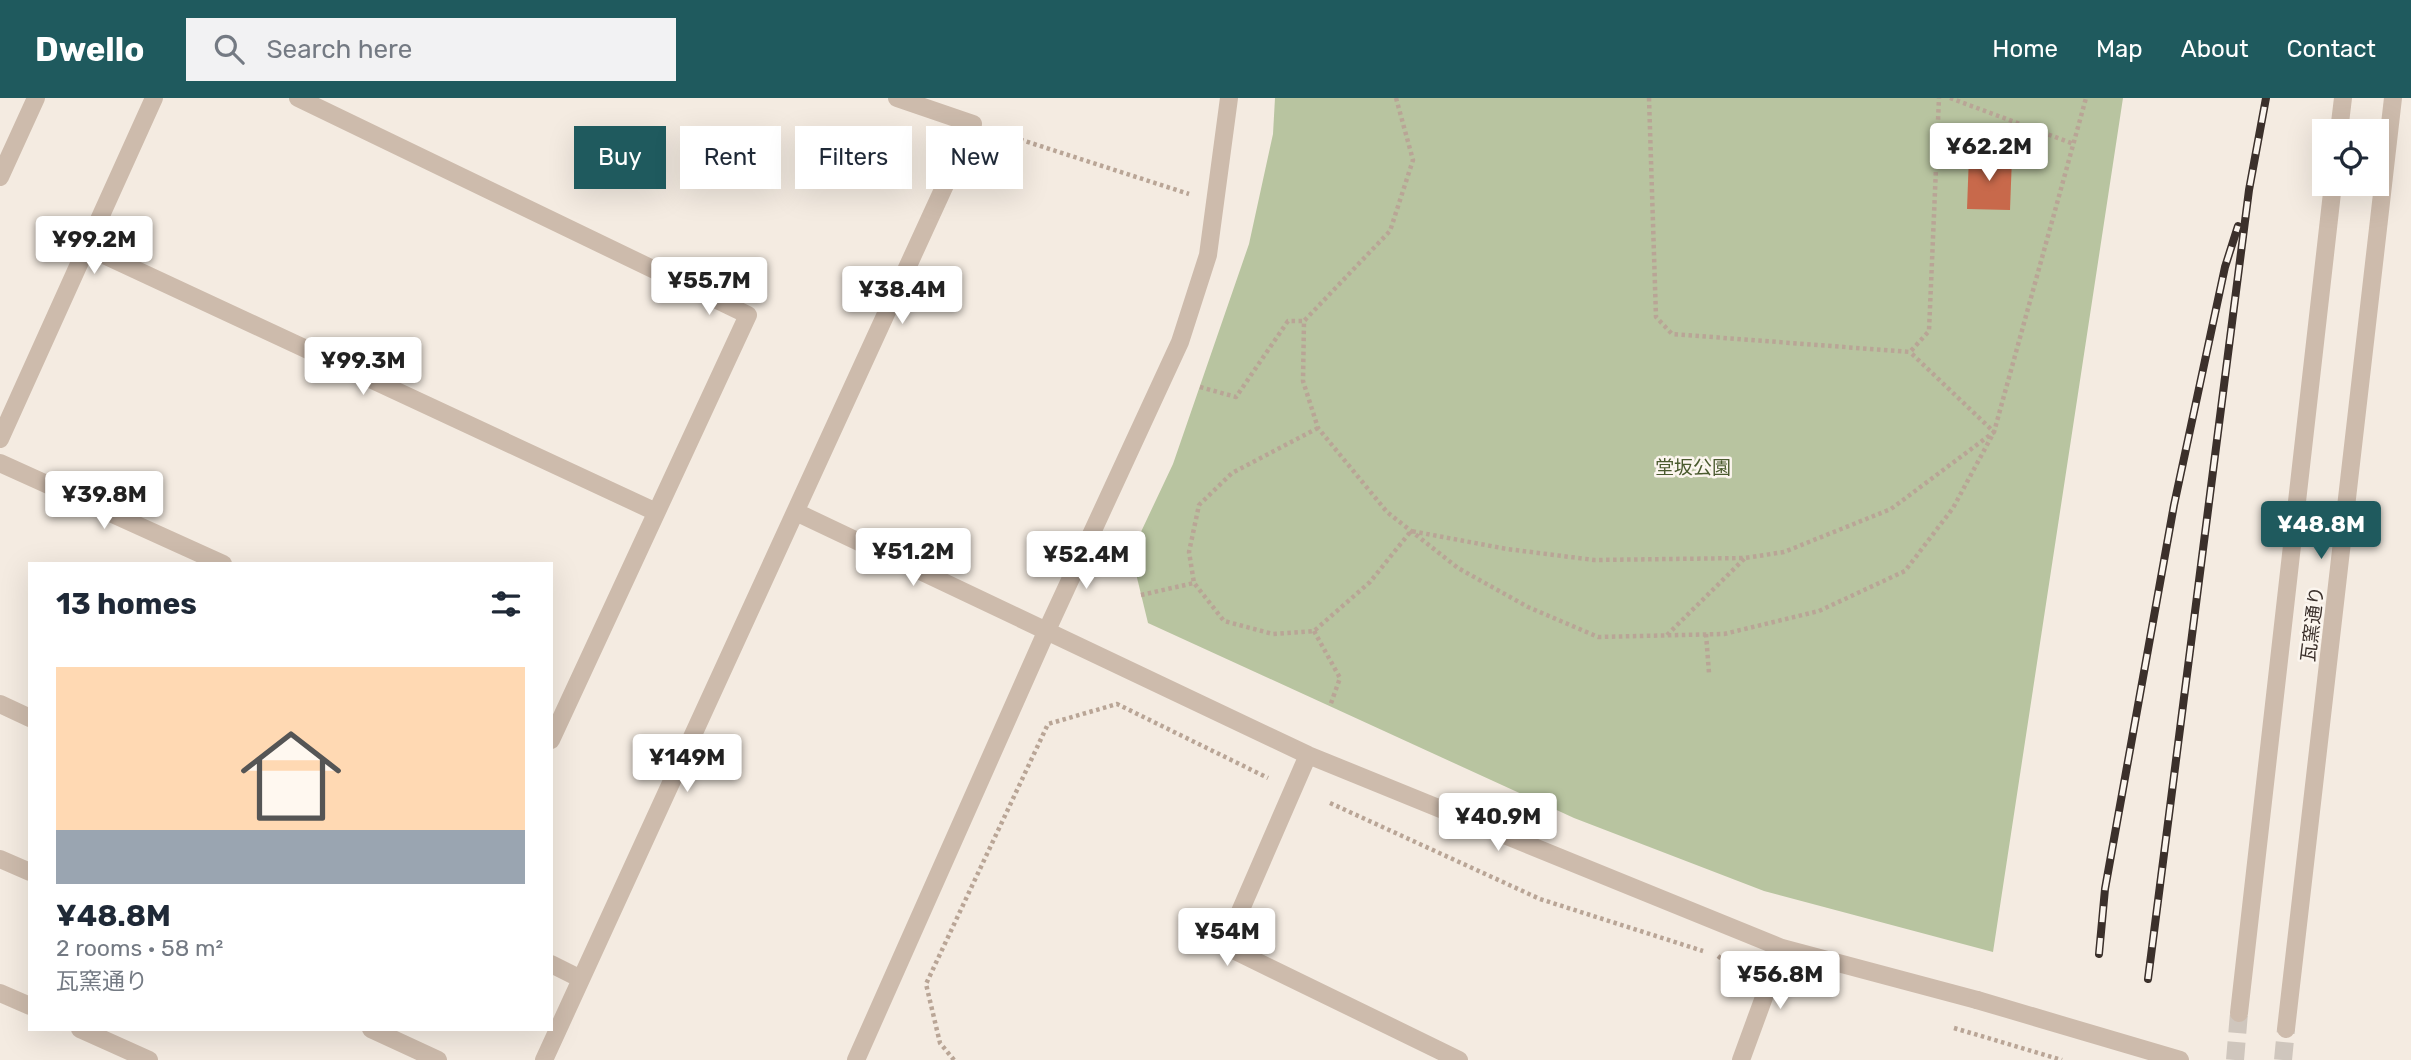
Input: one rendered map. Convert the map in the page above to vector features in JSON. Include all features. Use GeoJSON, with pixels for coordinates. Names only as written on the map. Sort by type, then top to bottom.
{"type":"FeatureCollection","features":[{"type":"Feature","properties":{"kind":"street"},"geometry":{"type":"LineString","coordinates":[[0,177],[36,98]]}},
{"type":"Feature","properties":{"kind":"street"},"geometry":{"type":"LineString","coordinates":[[0,439],[154,98]]}},
{"type":"Feature","properties":{"kind":"street"},"geometry":{"type":"LineString","coordinates":[[299,98],[748,315],[656,512],[557,713],[553,731]]}},
{"type":"Feature","properties":{"kind":"street"},"geometry":{"type":"LineString","coordinates":[[544,1060],[973,124],[897,98]]}},
{"type":"Feature","properties":{"kind":"street"},"geometry":{"type":"LineString","coordinates":[[860,1059],[1047,630],[1180,342],[1208,255],[1218,203],[1229,98]]}},
{"type":"Feature","properties":{"kind":"street"},"geometry":{"type":"LineString","coordinates":[[2340,119],[2343,98]]}},
{"type":"Feature","properties":{"kind":"street","name":"瓦窯通り"},"geometry":{"type":"LineString","coordinates":[[2286,1029],[2393,98]]}},
{"type":"Feature","properties":{"kind":"street","name":"瓦窯通り"},"geometry":{"type":"LineString","coordinates":[[2239,1013],[2332,196]]}},
{"type":"Feature","properties":{"kind":"street"},"geometry":{"type":"LineString","coordinates":[[87,247],[656,512]]}},
{"type":"Feature","properties":{"kind":"street"},"geometry":{"type":"LineString","coordinates":[[0,463],[219,562]]}},
{"type":"Feature","properties":{"kind":"street"},"geometry":{"type":"LineString","coordinates":[[796,512],[1308,755],[1782,948],[1977,1000],[2180,1060]]}},
{"type":"Feature","properties":{"kind":"street"},"geometry":{"type":"LineString","coordinates":[[0,704],[28,717]]}},
{"type":"Feature","properties":{"kind":"street"},"geometry":{"type":"LineString","coordinates":[[1308,755],[1225,946],[1459,1060]]}},
{"type":"Feature","properties":{"kind":"street"},"geometry":{"type":"LineString","coordinates":[[0,859],[28,871]]}},
{"type":"Feature","properties":{"kind":"street"},"geometry":{"type":"LineString","coordinates":[[1741,1060],[1782,948]]}},
{"type":"Feature","properties":{"kind":"street"},"geometry":{"type":"LineString","coordinates":[[553,965],[580,979]]}},
{"type":"Feature","properties":{"kind":"street"},"geometry":{"type":"LineString","coordinates":[[0,993],[28,1005]]}},
{"type":"Feature","properties":{"kind":"street"},"geometry":{"type":"LineString","coordinates":[[84,1031],[149,1060]]}},
{"type":"Feature","properties":{"kind":"street"},"geometry":{"type":"LineString","coordinates":[[375,1031],[439,1060]]}},
{"type":"Feature","properties":{"kind":"path"},"geometry":{"type":"LineString","coordinates":[[1396,98],[1413,160],[1390,231],[1304,321],[1303,381],[1318,428],[1387,512],[1458,568],[1528,607],[1598,637],[1724,634],[1819,611],[1905,571],[1953,508],[1994,432],[2086,98]]}},
{"type":"Feature","properties":{"kind":"path"},"geometry":{"type":"LineString","coordinates":[[1649,98],[1656,317],[1672,334],[1910,352],[1994,432]]}},
{"type":"Feature","properties":{"kind":"path"},"geometry":{"type":"LineString","coordinates":[[1910,352],[1929,331],[1939,98]]}},
{"type":"Feature","properties":{"kind":"path"},"geometry":{"type":"LineString","coordinates":[[1950,98],[2074,144]]}},
{"type":"Feature","properties":{"kind":"path"},"geometry":{"type":"LineString","coordinates":[[973,124],[1218,203]]}},
{"type":"Feature","properties":{"kind":"path"},"geometry":{"type":"LineString","coordinates":[[1200,387],[1236,397],[1288,321],[1304,321]]}},
{"type":"Feature","properties":{"kind":"path"},"geometry":{"type":"LineString","coordinates":[[1318,428],[1232,473],[1199,505],[1189,552],[1194,583],[1224,621],[1273,634],[1314,631],[1370,582],[1411,531]]}},
{"type":"Feature","properties":{"kind":"path"},"geometry":{"type":"LineString","coordinates":[[1411,531],[1507,549],[1594,560],[1745,558],[1784,552],[1891,509],[1994,432]]}},
{"type":"Feature","properties":{"kind":"path"},"geometry":{"type":"LineString","coordinates":[[1666,636],[1745,558]]}},
{"type":"Feature","properties":{"kind":"path"},"geometry":{"type":"LineString","coordinates":[[1141,595],[1194,583]]}},
{"type":"Feature","properties":{"kind":"path"},"geometry":{"type":"LineString","coordinates":[[1314,631],[1340,678],[1330,706]]}},
{"type":"Feature","properties":{"kind":"path"},"geometry":{"type":"LineString","coordinates":[[1706,634],[1709,673]]}},
{"type":"Feature","properties":{"kind":"path"},"geometry":{"type":"LineString","coordinates":[[954,1060],[940,1043],[926,984],[1048,724],[1117,704],[1269,779]]}},
{"type":"Feature","properties":{"kind":"path"},"geometry":{"type":"LineString","coordinates":[[1330,803],[1540,899],[1716,955],[1736,970]]}},
{"type":"Feature","properties":{"kind":"green space","name":"堂坂公園"},"geometry":{"type":"Polygon","coordinates":[[[1275,98],[2123,98],[1993,952],[1764,891],[1574,818],[1148,623],[1131,553],[1173,464],[1249,244],[1273,134],[1275,98]]]}},
{"type":"Feature","properties":{"kind":"building"},"geometry":{"type":"Polygon","coordinates":[[[1969,155],[2012,157],[2010,210],[1967,209],[1969,155]]]}},
{"type":"Feature","properties":{"kind":"tunnel"},"geometry":{"type":"LineString","coordinates":[[2235,1060],[2239,1013]]}},
{"type":"Feature","properties":{"kind":"tunnel"},"geometry":{"type":"LineString","coordinates":[[2283,1060],[2286,1029]]}},
{"type":"Feature","properties":{"kind":"railway"},"geometry":{"type":"LineString","coordinates":[[2148,979],[2249,190],[2266,98]]}},
{"type":"Feature","properties":{"kind":"railway"},"geometry":{"type":"LineString","coordinates":[[2099,954],[2105,889],[2174,505],[2225,267],[2238,226]]}}]}
